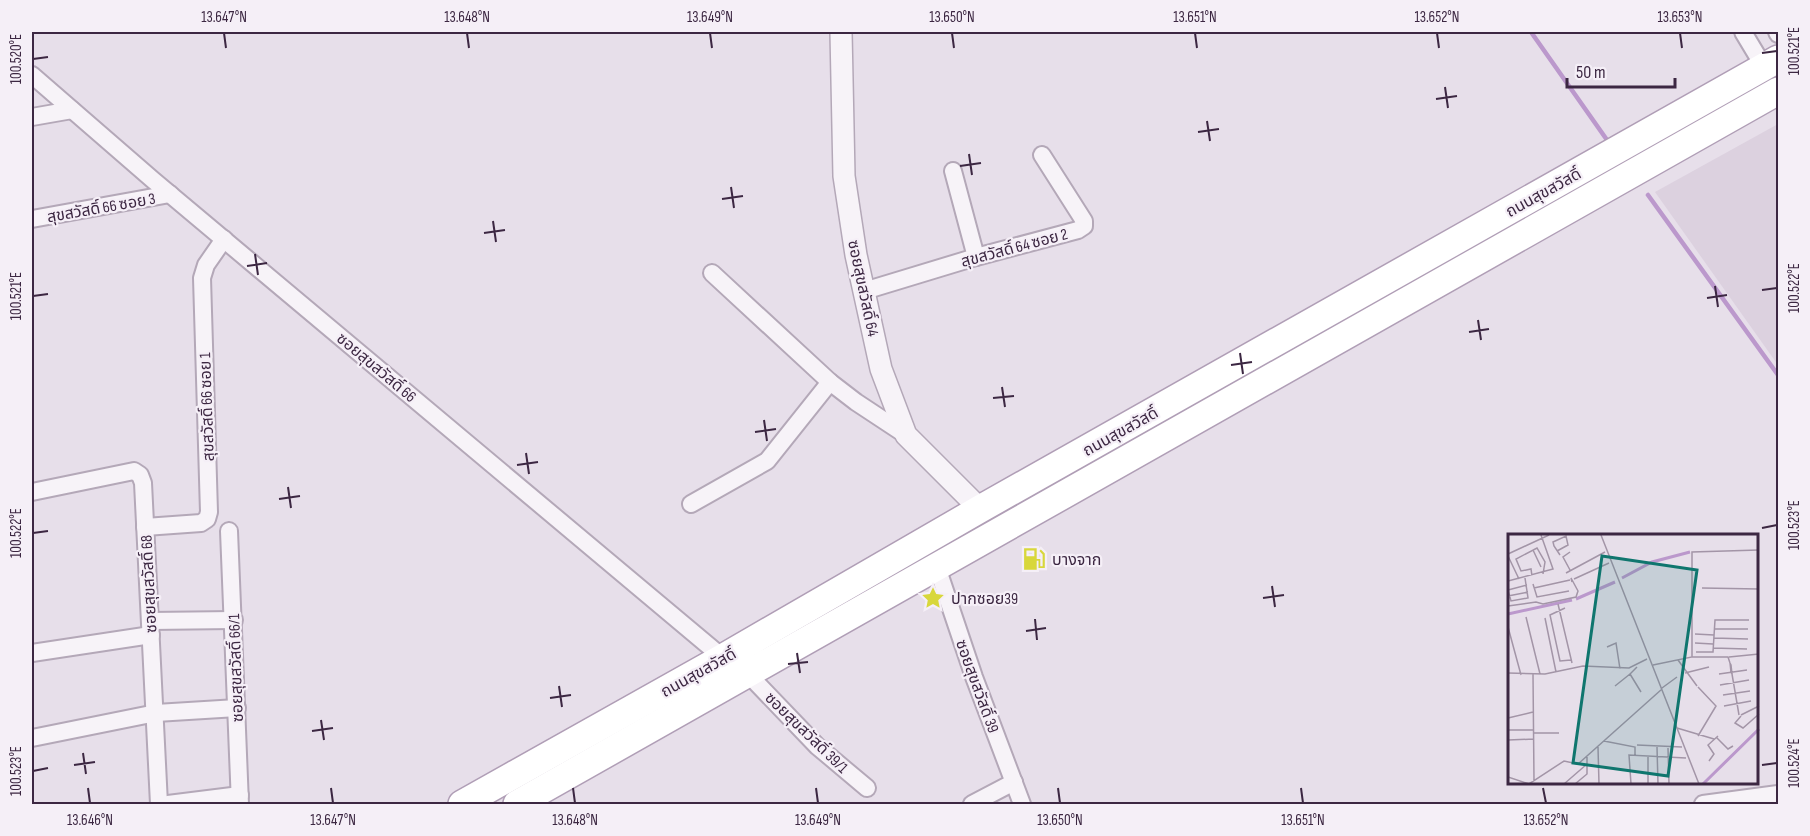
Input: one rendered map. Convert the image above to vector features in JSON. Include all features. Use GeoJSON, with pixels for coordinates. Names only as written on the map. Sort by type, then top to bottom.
{"type":"FeatureCollection","features":[{"type":"Feature","properties":{"kind":"main road","name":"ถนนสุขสวัสดิ์"},"geometry":{"type":"LineString","coordinates":[[462,804],[1772,63]]}},
{"type":"Feature","properties":{"kind":"main road","name":"ถนนสุขสวัสดิ์"},"geometry":{"type":"LineString","coordinates":[[517,804],[1779,91]]}},
{"type":"Feature","properties":{"kind":"street","name":"ซอยสุขสวัสดิ์ 64"},"geometry":{"type":"LineString","coordinates":[[841,32],[844,176],[856,255],[881,369],[906,435],[980,509]]}},
{"type":"Feature","properties":{"kind":"street"},"geometry":{"type":"LineString","coordinates":[[1743,32],[1772,63]]}},
{"type":"Feature","properties":{"kind":"street","name":"ซอยสุขสวัสดิ์ 66"},"geometry":{"type":"LineString","coordinates":[[32,75],[170,194],[744,676]]}},
{"type":"Feature","properties":{"kind":"street"},"geometry":{"type":"LineString","coordinates":[[32,117],[72,110]]}},
{"type":"Feature","properties":{"kind":"street","name":"สุขสวัสดิ์ 64 ซอย 2"},"geometry":{"type":"LineString","coordinates":[[864,291],[976,257],[1078,230],[1084,226],[1084,220],[1042,155]]}},
{"type":"Feature","properties":{"kind":"street"},"geometry":{"type":"LineString","coordinates":[[953,171],[976,257]]}},
{"type":"Feature","properties":{"kind":"street","name":"สุขสวัสดิ์ 66 ซอย 3"},"geometry":{"type":"LineString","coordinates":[[32,219],[170,194]]}},
{"type":"Feature","properties":{"kind":"street","name":"สุขสวัสดิ์ 66 ซอย 1"},"geometry":{"type":"LineString","coordinates":[[145,526],[201,523],[207,519],[209,512],[202,278],[206,265],[224,239]]}},
{"type":"Feature","properties":{"kind":"street"},"geometry":{"type":"LineString","coordinates":[[712,273],[830,382],[906,435]]}},
{"type":"Feature","properties":{"kind":"street"},"geometry":{"type":"LineString","coordinates":[[691,504],[766,461],[830,382]]}},
{"type":"Feature","properties":{"kind":"street","name":"ซอยสุขสวัสดิ์ 68"},"geometry":{"type":"LineString","coordinates":[[32,492],[134,471],[140,475],[143,483],[159,804]]}},
{"type":"Feature","properties":{"kind":"street","name":"ซอยสุขสวัสดิ์ 66/1"},"geometry":{"type":"LineString","coordinates":[[229,531],[240,800]]}},
{"type":"Feature","properties":{"kind":"street","name":"ซอยสุขสวัสดิ์ 39"},"geometry":{"type":"LineString","coordinates":[[936,567],[1022,804]]}},
{"type":"Feature","properties":{"kind":"street"},"geometry":{"type":"LineString","coordinates":[[32,654],[150,628],[234,620]]}},
{"type":"Feature","properties":{"kind":"street","name":"ซอยสุขสวัสดิ์ 39/1"},"geometry":{"type":"LineString","coordinates":[[744,676],[817,746],[867,788]]}},
{"type":"Feature","properties":{"kind":"street"},"geometry":{"type":"LineString","coordinates":[[32,738],[156,713],[237,708]]}},
{"type":"Feature","properties":{"kind":"street"},"geometry":{"type":"LineString","coordinates":[[972,804],[1014,782]]}},
{"type":"Feature","properties":{"kind":"street"},"geometry":{"type":"LineString","coordinates":[[1702,804],[1779,794]]}},
{"type":"Feature","properties":{"kind":"street"},"geometry":{"type":"LineString","coordinates":[[168,804],[240,800]]}},
{"type":"Feature","properties":{"kind":"shaded area"},"geometry":{"type":"Polygon","coordinates":[[[1778,124],[1778,365],[1655,192],[1778,124]]]}},
{"type":"Feature","properties":{"kind":"waterway"},"geometry":{"type":"LineString","coordinates":[[1531,32],[1607,140]]}},
{"type":"Feature","properties":{"kind":"waterway"},"geometry":{"type":"LineString","coordinates":[[1648,195],[1778,375]]}},
{"type":"Feature","properties":{"kind":"place","name":"บางจาก"},"geometry":{"type":"Point","coordinates":[1034,559]}},
{"type":"Feature","properties":{"kind":"place","name":"ปากซอย39"},"geometry":{"type":"Point","coordinates":[933,598]}}]}
